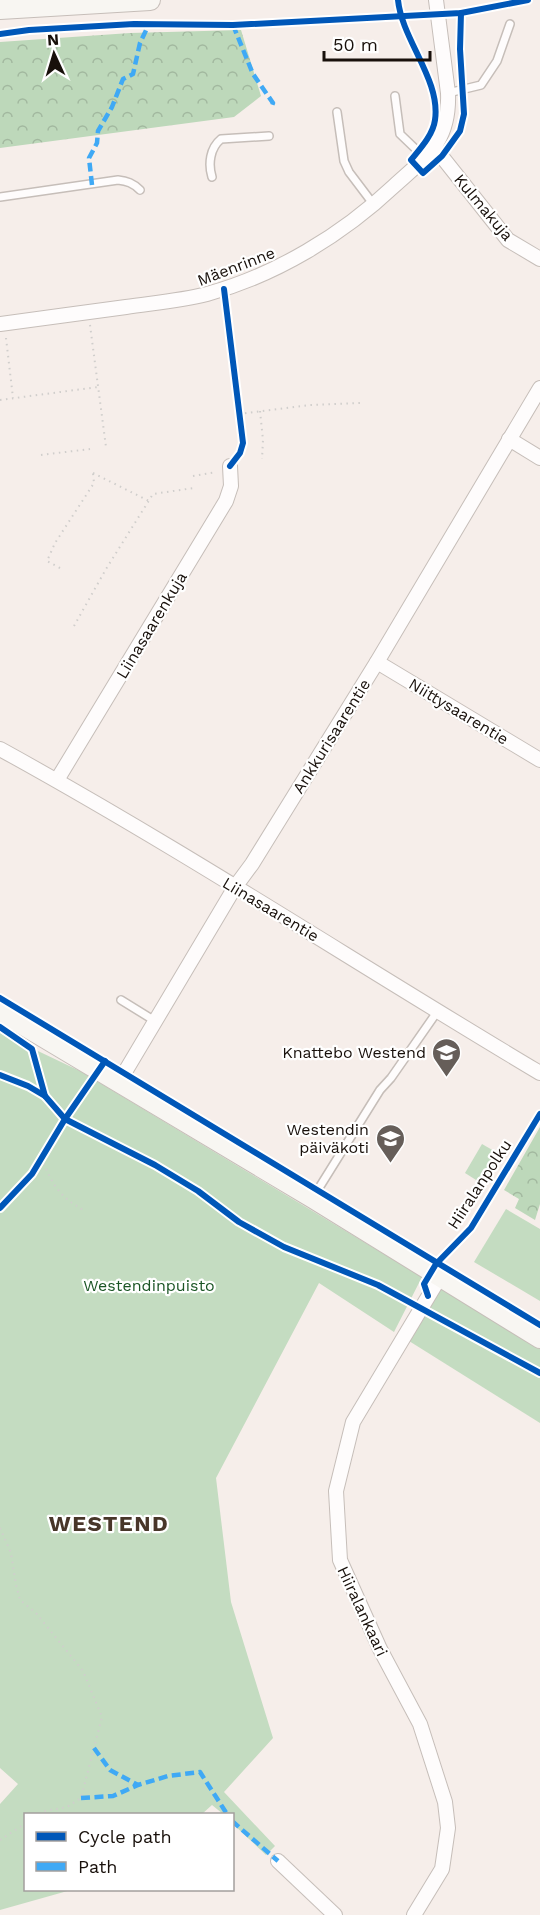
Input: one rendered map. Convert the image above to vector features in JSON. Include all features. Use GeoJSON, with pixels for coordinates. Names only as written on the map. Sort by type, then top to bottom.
{"type":"FeatureCollection","features":[{"type":"Feature","properties":{"kind":"street"},"geometry":{"type":"LineString","coordinates":[[0,9],[150,0]]}},
{"type":"Feature","properties":{"kind":"street","name":"Mäenrinne"},"geometry":{"type":"LineString","coordinates":[[2,328],[170,301],[224,289],[313,248],[346,227],[374,205],[430,153],[446,126],[449,109],[448,93],[436,0]]}},
{"type":"Feature","properties":{"kind":"street","name":"Kulmakuja"},"geometry":{"type":"LineString","coordinates":[[430,153],[508,240],[540,259]]}},
{"type":"Feature","properties":{"kind":"street","name":"Ankkurisaarentie"},"geometry":{"type":"LineString","coordinates":[[119,1082],[235,887],[252,864],[377,662],[540,388]]}},
{"type":"Feature","properties":{"kind":"street"},"geometry":{"type":"LineString","coordinates":[[510,439],[540,458]]}},
{"type":"Feature","properties":{"kind":"street","name":"Liinasaarenkuja"},"geometry":{"type":"LineString","coordinates":[[57,780],[226,501],[231,486],[230,466]]}},
{"type":"Feature","properties":{"kind":"street","name":"Niittysaarentie"},"geometry":{"type":"LineString","coordinates":[[377,662],[540,760]]}},
{"type":"Feature","properties":{"kind":"street","name":"Liinasaarentie"},"geometry":{"type":"LineString","coordinates":[[0,749],[57,780],[540,1073]]}},
{"type":"Feature","properties":{"kind":"street"},"geometry":{"type":"LineString","coordinates":[[0,1011],[313,1198],[540,1338]]}},
{"type":"Feature","properties":{"kind":"street","name":"Hiiralankaari"},"geometry":{"type":"LineString","coordinates":[[414,1915],[442,1869],[448,1828],[445,1802],[420,1724],[380,1649],[340,1560],[336,1491],[354,1422],[440,1277]]}},
{"type":"Feature","properties":{"kind":"street"},"geometry":{"type":"LineString","coordinates":[[278,1861],[334,1915]]}},
{"type":"Feature","properties":{"kind":"lane"},"geometry":{"type":"LineString","coordinates":[[448,93],[481,85],[496,61],[510,24]]}},
{"type":"Feature","properties":{"kind":"lane"},"geometry":{"type":"LineString","coordinates":[[395,96],[400,135],[430,153]]}},
{"type":"Feature","properties":{"kind":"lane"},"geometry":{"type":"LineString","coordinates":[[337,112],[344,161],[349,172],[374,205]]}},
{"type":"Feature","properties":{"kind":"lane"},"geometry":{"type":"LineString","coordinates":[[212,177],[210,162],[213,149],[221,139],[269,136]]}},
{"type":"Feature","properties":{"kind":"lane"},"geometry":{"type":"LineString","coordinates":[[0,197],[118,180],[135,185],[140,190]]}},
{"type":"Feature","properties":{"kind":"lane"},"geometry":{"type":"LineString","coordinates":[[121,1000],[155,1021]]}},
{"type":"Feature","properties":{"kind":"lane"},"geometry":{"type":"LineString","coordinates":[[313,1198],[380,1090],[391,1078],[437,1012]]}},
{"type":"Feature","properties":{"kind":"path"},"geometry":{"type":"LineString","coordinates":[[89,320],[106,447]]}},
{"type":"Feature","properties":{"kind":"path"},"geometry":{"type":"LineString","coordinates":[[2,328],[13,398]]}},
{"type":"Feature","properties":{"kind":"path"},"geometry":{"type":"LineString","coordinates":[[0,400],[98,387]]}},
{"type":"Feature","properties":{"kind":"path"},"geometry":{"type":"LineString","coordinates":[[237,403],[240,424]]}},
{"type":"Feature","properties":{"kind":"path"},"geometry":{"type":"LineString","coordinates":[[239,414],[310,405],[361,403]]}},
{"type":"Feature","properties":{"kind":"path"},"geometry":{"type":"LineString","coordinates":[[260,411],[262,459]]}},
{"type":"Feature","properties":{"kind":"path"},"geometry":{"type":"LineString","coordinates":[[41,454],[90,449]]}},
{"type":"Feature","properties":{"kind":"path"},"geometry":{"type":"LineString","coordinates":[[193,477],[210,474],[230,466]]}},
{"type":"Feature","properties":{"kind":"path"},"geometry":{"type":"LineString","coordinates":[[60,568],[47,561],[55,543],[94,483],[93,473],[149,501]]}},
{"type":"Feature","properties":{"kind":"path"},"geometry":{"type":"LineString","coordinates":[[74,626],[106,569],[153,494],[194,488]]}},
{"type":"Feature","properties":{"kind":"path"},"geometry":{"type":"LineString","coordinates":[[36,1166],[47,1148]]}},
{"type":"Feature","properties":{"kind":"path"},"geometry":{"type":"LineString","coordinates":[[41,1158],[54,1187],[66,1200],[85,1212]]}},
{"type":"Feature","properties":{"kind":"path"},"geometry":{"type":"LineString","coordinates":[[0,1528],[11,1553],[20,1600],[36,1613],[83,1671],[102,1718],[81,1798],[67,1807],[42,1813]]}},
{"type":"Feature","properties":{"kind":"path"},"geometry":{"type":"LineString","coordinates":[[0,1840],[24,1824]]}},
{"type":"Feature","properties":{"kind":"green space"},"geometry":{"type":"Polygon","coordinates":[[[241,30],[261,96],[234,117],[0,148],[0,42],[130,33],[241,30]]]}},
{"type":"Feature","properties":{"kind":"green space","name":"Westendinpuisto"},"geometry":{"type":"Polygon","coordinates":[[[0,1033],[80,1071],[422,1277],[394,1332],[319,1283],[216,1478],[231,1602],[273,1738],[224,1792],[275,1846],[266,1855],[234,1825],[234,1813],[222,1813],[212,1805],[203,1813],[24,1813],[24,1891],[67,1891],[0,1910],[0,1804],[18,1784],[0,1768],[0,1033]]]}},
{"type":"Feature","properties":{"kind":"green space"},"geometry":{"type":"Polygon","coordinates":[[[540,1127],[540,1204],[535,1220],[515,1208],[519,1199],[504,1190],[540,1127]]]}},
{"type":"Feature","properties":{"kind":"green space"},"geometry":{"type":"Polygon","coordinates":[[[482,1144],[501,1155],[484,1185],[465,1173],[482,1144]]]}},
{"type":"Feature","properties":{"kind":"green space"},"geometry":{"type":"Polygon","coordinates":[[[506,1209],[540,1229],[540,1301],[474,1262],[506,1209]]]}},
{"type":"Feature","properties":{"kind":"green space"},"geometry":{"type":"Polygon","coordinates":[[[442,1288],[540,1349],[540,1423],[409,1341],[442,1288]]]}},
{"type":"Feature","properties":{"kind":"marked path"},"geometry":{"type":"LineString","coordinates":[[92,185],[89,158],[97,143],[98,131],[112,107],[123,79],[133,74],[140,43],[149,24]]}},
{"type":"Feature","properties":{"kind":"marked path"},"geometry":{"type":"LineString","coordinates":[[233,25],[253,74],[273,103],[271,108]]}},
{"type":"Feature","properties":{"kind":"marked path"},"geometry":{"type":"LineString","coordinates":[[94,1748],[110,1770],[138,1785]]}},
{"type":"Feature","properties":{"kind":"marked path"},"geometry":{"type":"LineString","coordinates":[[81,1798],[113,1796],[168,1776],[200,1772],[226,1813]]}},
{"type":"Feature","properties":{"kind":"marked path"},"geometry":{"type":"LineString","coordinates":[[234,1823],[278,1861]]}},
{"type":"Feature","properties":{"kind":"cycle path"},"geometry":{"type":"LineString","coordinates":[[398,0],[406,30],[427,75],[435,105],[432,131],[411,160],[423,173],[442,156],[460,131],[464,114],[460,49],[461,13]]}},
{"type":"Feature","properties":{"kind":"cycle path"},"geometry":{"type":"LineString","coordinates":[[0,34],[29,30],[134,24],[233,25],[461,13],[528,0]]}},
{"type":"Feature","properties":{"kind":"cycle path"},"geometry":{"type":"LineString","coordinates":[[224,289],[243,443],[240,453],[230,466]]}},
{"type":"Feature","properties":{"kind":"cycle path"},"geometry":{"type":"LineString","coordinates":[[0,998],[540,1325]]}},
{"type":"Feature","properties":{"kind":"cycle path"},"geometry":{"type":"LineString","coordinates":[[0,1027],[32,1049],[45,1096]]}},
{"type":"Feature","properties":{"kind":"cycle path"},"geometry":{"type":"LineString","coordinates":[[0,1208],[32,1174],[65,1119],[105,1061]]}},
{"type":"Feature","properties":{"kind":"cycle path"},"geometry":{"type":"LineString","coordinates":[[0,1075],[28,1086],[45,1096],[65,1119],[155,1165],[198,1191],[239,1222],[284,1247],[378,1285],[540,1373]]}},
{"type":"Feature","properties":{"kind":"cycle path","name":"Hiiralanpolku"},"geometry":{"type":"LineString","coordinates":[[428,1296],[424,1284],[436,1264],[471,1228],[540,1114]]}},
{"type":"Feature","properties":{"kind":"place","name":"Knattebo Westend"},"geometry":{"type":"Point","coordinates":[447,1078]}},
{"type":"Feature","properties":{"kind":"place","name":"Westendin päiväkoti"},"geometry":{"type":"Point","coordinates":[390,1164]}},
{"type":"Feature","properties":{"kind":"district","name":"WESTEND"},"geometry":{"type":"Point","coordinates":[109,1523]}}]}
